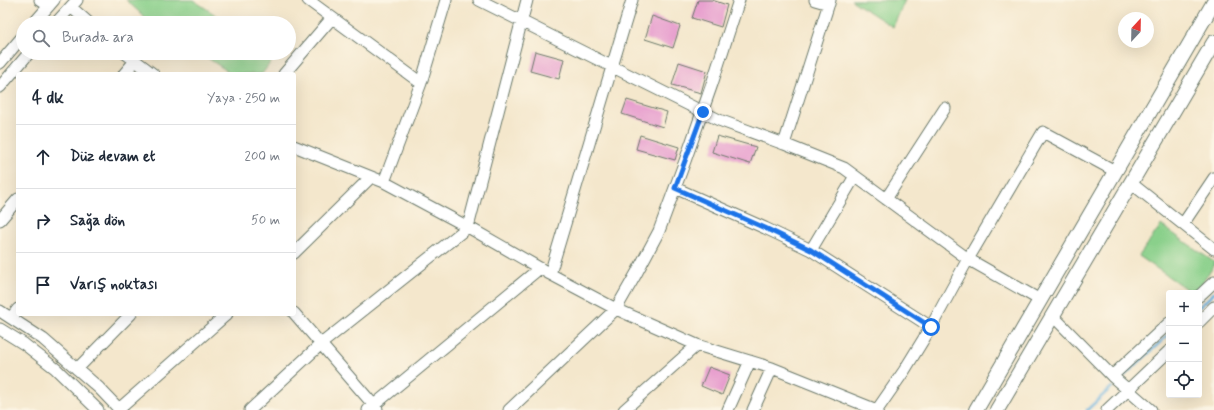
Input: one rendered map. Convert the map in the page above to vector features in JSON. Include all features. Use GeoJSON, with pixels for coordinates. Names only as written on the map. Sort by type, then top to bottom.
{"type":"FeatureCollection","features":[{"type":"Feature","properties":{"kind":"main road"},"geometry":{"type":"LineString","coordinates":[[976,410],[1214,2]]}},
{"type":"Feature","properties":{"kind":"main road"},"geometry":{"type":"LineString","coordinates":[[997,410],[1214,42]]}},
{"type":"Feature","properties":{"kind":"street"},"geometry":{"type":"LineString","coordinates":[[308,0],[421,83]]}},
{"type":"Feature","properties":{"kind":"street"},"geometry":{"type":"LineString","coordinates":[[384,182],[421,83],[446,0]]}},
{"type":"Feature","properties":{"kind":"street"},"geometry":{"type":"LineString","coordinates":[[479,0],[719,120],[844,168],[968,259],[1040,300]]}},
{"type":"Feature","properties":{"kind":"street"},"geometry":{"type":"LineString","coordinates":[[250,410],[321,344],[468,227],[527,0]]}},
{"type":"Feature","properties":{"kind":"street"},"geometry":{"type":"LineString","coordinates":[[550,274],[632,0]]}},
{"type":"Feature","properties":{"kind":"street"},"geometry":{"type":"LineString","coordinates":[[509,410],[616,309],[636,274],[659,231],[703,112],[739,0]]}},
{"type":"Feature","properties":{"kind":"street"},"geometry":{"type":"LineString","coordinates":[[784,144],[830,2],[816,0]]}},
{"type":"Feature","properties":{"kind":"street"},"geometry":{"type":"LineString","coordinates":[[38,16],[47,2]]}},
{"type":"Feature","properties":{"kind":"street"},"geometry":{"type":"LineString","coordinates":[[63,16],[74,4],[83,16]]}},
{"type":"Feature","properties":{"kind":"street"},"geometry":{"type":"LineString","coordinates":[[286,72],[332,18]]}},
{"type":"Feature","properties":{"kind":"street"},"geometry":{"type":"LineString","coordinates":[[0,63],[16,44]]}},
{"type":"Feature","properties":{"kind":"street"},"geometry":{"type":"LineString","coordinates":[[0,87],[23,60]]}},
{"type":"Feature","properties":{"kind":"street"},"geometry":{"type":"LineString","coordinates":[[126,72],[135,61],[150,72]]}},
{"type":"Feature","properties":{"kind":"street"},"geometry":{"type":"LineString","coordinates":[[886,199],[945,108]]}},
{"type":"Feature","properties":{"kind":"street"},"geometry":{"type":"LineString","coordinates":[[296,147],[384,182],[616,309],[697,345],[772,368],[877,410],[904,371],[931,327],[968,259],[1042,132],[1115,171]]}},
{"type":"Feature","properties":{"kind":"street"},"geometry":{"type":"LineString","coordinates":[[811,250],[855,176]]}},
{"type":"Feature","properties":{"kind":"street"},"geometry":{"type":"LineString","coordinates":[[296,251],[371,177]]}},
{"type":"Feature","properties":{"kind":"street"},"geometry":{"type":"LineString","coordinates":[[1183,224],[1214,178]]}},
{"type":"Feature","properties":{"kind":"street"},"geometry":{"type":"LineString","coordinates":[[1131,182],[1214,249]]}},
{"type":"Feature","properties":{"kind":"street"},"geometry":{"type":"LineString","coordinates":[[675,188],[811,250],[931,327]]}},
{"type":"Feature","properties":{"kind":"street"},"geometry":{"type":"LineString","coordinates":[[0,220],[16,200]]}},
{"type":"Feature","properties":{"kind":"street"},"geometry":{"type":"LineString","coordinates":[[296,315],[373,408],[540,268]]}},
{"type":"Feature","properties":{"kind":"street"},"geometry":{"type":"LineString","coordinates":[[1202,293],[1214,282]]}},
{"type":"Feature","properties":{"kind":"street"},"geometry":{"type":"LineString","coordinates":[[1202,319],[1214,307]]}},
{"type":"Feature","properties":{"kind":"street"},"geometry":{"type":"LineString","coordinates":[[0,311],[44,339],[117,407]]}},
{"type":"Feature","properties":{"kind":"street"},"geometry":{"type":"LineString","coordinates":[[11,318],[16,312]]}},
{"type":"Feature","properties":{"kind":"street"},"geometry":{"type":"LineString","coordinates":[[77,369],[130,316]]}},
{"type":"Feature","properties":{"kind":"street"},"geometry":{"type":"LineString","coordinates":[[0,329],[24,344],[56,368],[100,410],[117,407],[226,316]]}},
{"type":"Feature","properties":{"kind":"street"},"geometry":{"type":"LineString","coordinates":[[1053,316],[1112,376],[1151,410]]}},
{"type":"Feature","properties":{"kind":"street"},"geometry":{"type":"LineString","coordinates":[[1112,376],[1167,326]]}},
{"type":"Feature","properties":{"kind":"street"},"geometry":{"type":"LineString","coordinates":[[624,410],[697,345]]}},
{"type":"Feature","properties":{"kind":"street"},"geometry":{"type":"LineString","coordinates":[[1107,410],[1166,354]]}},
{"type":"Feature","properties":{"kind":"street"},"geometry":{"type":"LineString","coordinates":[[728,410],[750,361]]}},
{"type":"Feature","properties":{"kind":"street"},"geometry":{"type":"LineString","coordinates":[[753,410],[772,368]]}},
{"type":"Feature","properties":{"kind":"green space"},"geometry":{"type":"Polygon","coordinates":[[[126,0],[193,0],[217,16],[143,16],[126,0]]]}},
{"type":"Feature","properties":{"kind":"green space"},"geometry":{"type":"Polygon","coordinates":[[[851,0],[905,0],[893,27],[851,0]]]}},
{"type":"Feature","properties":{"kind":"green space"},"geometry":{"type":"Polygon","coordinates":[[[211,60],[272,60],[263,72],[229,72],[211,60]]]}},
{"type":"Feature","properties":{"kind":"green space"},"geometry":{"type":"Polygon","coordinates":[[[1161,225],[1214,262],[1214,266],[1197,290],[1188,290],[1139,256],[1161,225]]]}},
{"type":"Feature","properties":{"kind":"building"},"geometry":{"type":"Polygon","coordinates":[[[698,0],[712,0],[727,5],[721,27],[692,18],[698,0]]]}},
{"type":"Feature","properties":{"kind":"building"},"geometry":{"type":"Polygon","coordinates":[[[652,16],[680,26],[673,48],[645,39],[652,16]]]}},
{"type":"Feature","properties":{"kind":"building"},"geometry":{"type":"Polygon","coordinates":[[[535,51],[564,59],[559,79],[530,71],[535,51]]]}},
{"type":"Feature","properties":{"kind":"building"},"geometry":{"type":"Polygon","coordinates":[[[679,62],[707,71],[701,93],[672,85],[679,62]]]}},
{"type":"Feature","properties":{"kind":"building"},"geometry":{"type":"Polygon","coordinates":[[[627,100],[667,112],[663,127],[622,114],[627,100]]]}},
{"type":"Feature","properties":{"kind":"building"},"geometry":{"type":"Polygon","coordinates":[[[640,135],[679,147],[675,160],[636,149],[640,135]]]}},
{"type":"Feature","properties":{"kind":"building"},"geometry":{"type":"Polygon","coordinates":[[[717,136],[756,147],[750,164],[712,152],[717,136]]]}},
{"type":"Feature","properties":{"kind":"building"},"geometry":{"type":"Polygon","coordinates":[[[709,367],[730,375],[722,395],[701,386],[709,367]]]}},
{"type":"Feature","properties":{"kind":"waterway"},"geometry":{"type":"LineString","coordinates":[[1202,304],[1214,293]]}},
{"type":"Feature","properties":{"kind":"waterway"},"geometry":{"type":"LineString","coordinates":[[1124,376],[1166,337]]}},
{"type":"Feature","properties":{"kind":"waterway"},"geometry":{"type":"LineString","coordinates":[[1087,410],[1112,387]]}},
{"type":"Feature","properties":{"kind":"route"},"geometry":{"type":"LineString","coordinates":[[703,112],[675,188],[811,250],[931,327]]}}]}
